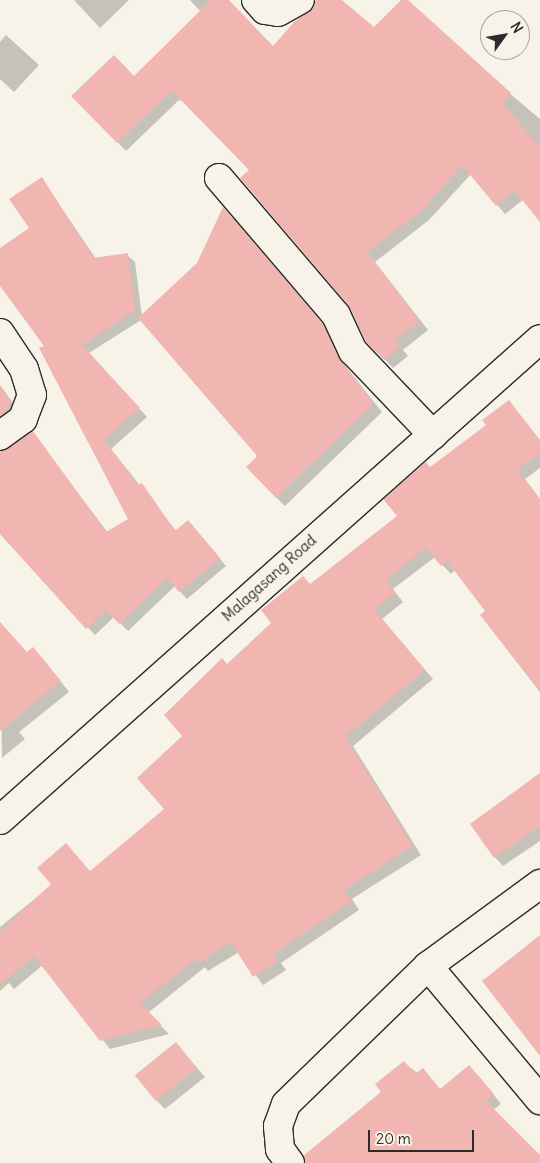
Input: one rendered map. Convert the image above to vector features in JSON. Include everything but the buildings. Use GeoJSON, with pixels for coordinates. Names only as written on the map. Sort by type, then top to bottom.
{"type":"FeatureCollection","features":[{"type":"Feature","properties":{"kind":"street"},"geometry":{"type":"LineString","coordinates":[[256,0],[265,10],[278,12],[300,0]]}},
{"type":"Feature","properties":{"kind":"street"},"geometry":{"type":"LineString","coordinates":[[219,178],[336,315],[353,351],[433,435]]}},
{"type":"Feature","properties":{"kind":"street"},"geometry":{"type":"LineString","coordinates":[[0,333],[24,369],[32,395],[23,419],[0,436]]}},
{"type":"Feature","properties":{"kind":"street","name":"Malagasang Road"},"geometry":{"type":"LineString","coordinates":[[0,820],[540,339]]}},
{"type":"Feature","properties":{"kind":"street"},"geometry":{"type":"LineString","coordinates":[[290,1163],[280,1149],[278,1126],[286,1104],[428,966],[540,884]]}},
{"type":"Feature","properties":{"kind":"street"},"geometry":{"type":"LineString","coordinates":[[428,966],[540,1100]]}}]}
